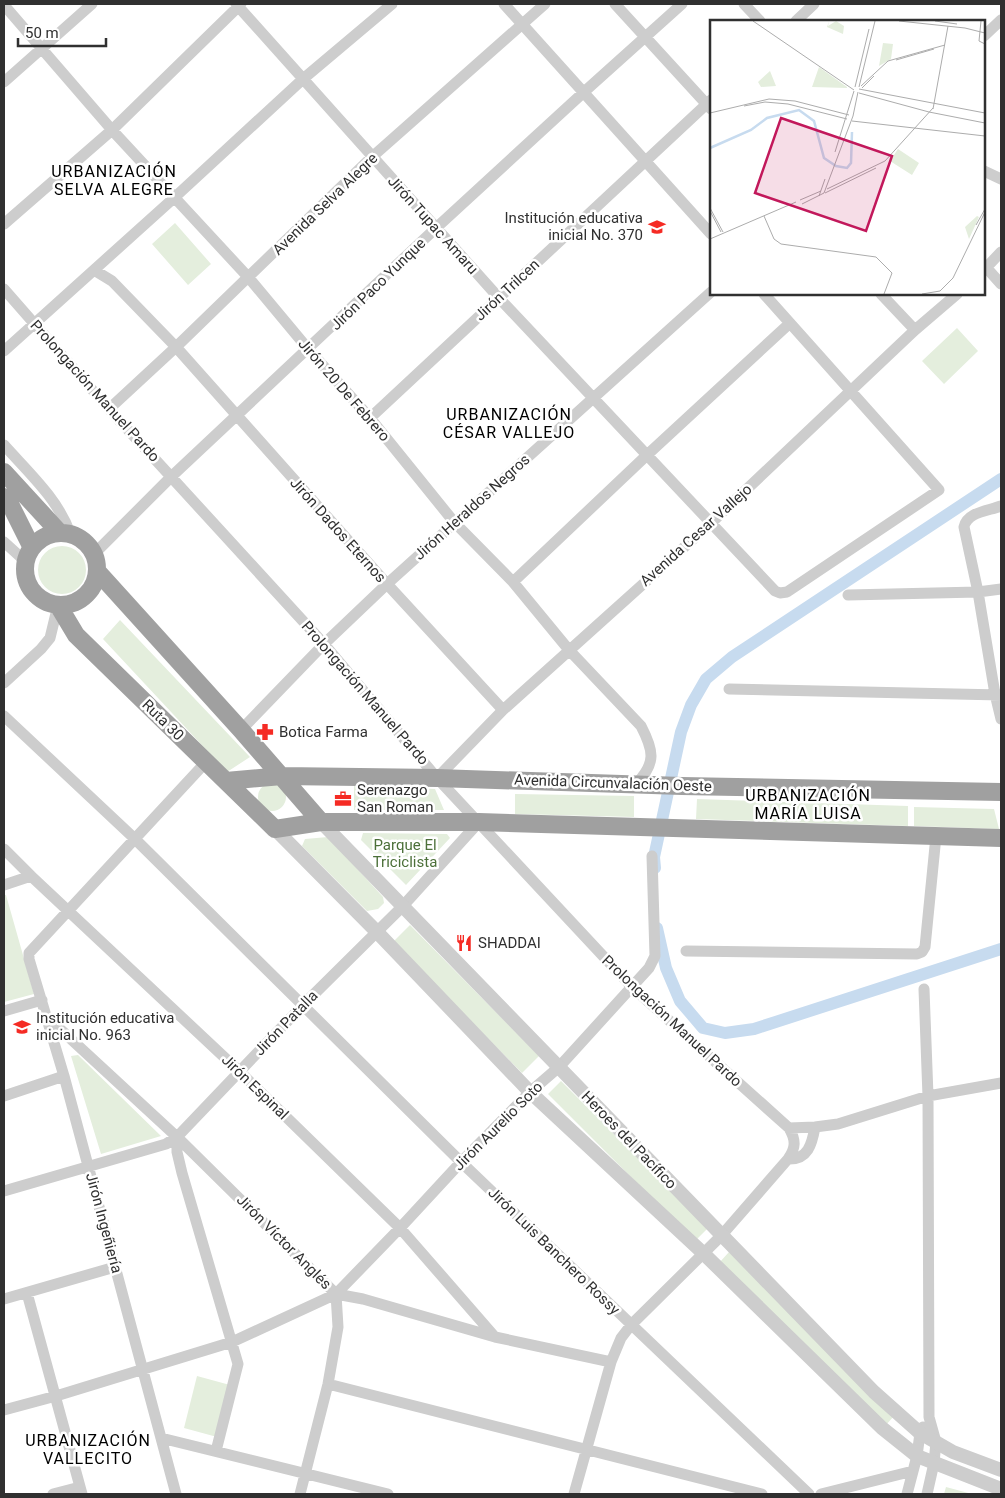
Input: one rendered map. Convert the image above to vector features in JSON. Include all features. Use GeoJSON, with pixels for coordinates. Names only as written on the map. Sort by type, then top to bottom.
{"type":"FeatureCollection","features":[{"type":"Feature","properties":{"kind":"highway"},"geometry":{"type":"LineString","coordinates":[[4,472],[65,532],[85,541],[96,563],[282,776]]}},
{"type":"Feature","properties":{"kind":"highway"},"geometry":{"type":"LineString","coordinates":[[4,497],[10,504],[28,554],[25,579],[29,587],[41,600],[58,605],[72,604],[87,595],[96,580],[96,563]]}},
{"type":"Feature","properties":{"kind":"highway"},"geometry":{"type":"LineString","coordinates":[[28,554],[43,536],[65,532]]}},
{"type":"Feature","properties":{"kind":"highway","name":"Ruta 30"},"geometry":{"type":"LineString","coordinates":[[58,605],[76,635],[275,829]]}},
{"type":"Feature","properties":{"kind":"highway","name":"Avenida Circunvalación Oeste"},"geometry":{"type":"LineString","coordinates":[[226,781],[282,776],[437,778],[682,786],[1001,792]]}},
{"type":"Feature","properties":{"kind":"highway","name":"Heroes del Pacífico"},"geometry":{"type":"LineString","coordinates":[[282,776],[322,822]]}},
{"type":"Feature","properties":{"kind":"highway"},"geometry":{"type":"LineString","coordinates":[[275,829],[322,822],[479,822],[1001,838]]}},
{"type":"Feature","properties":{"kind":"street"},"geometry":{"type":"LineString","coordinates":[[4,82],[92,4]]}},
{"type":"Feature","properties":{"kind":"street"},"geometry":{"type":"LineString","coordinates":[[4,351],[303,79],[392,4]]}},
{"type":"Feature","properties":{"kind":"street"},"geometry":{"type":"LineString","coordinates":[[504,4],[710,233]]}},
{"type":"Feature","properties":{"kind":"street","name":"Avenida Selva Alegre"},"geometry":{"type":"LineString","coordinates":[[109,409],[176,348],[372,157],[545,4]]}},
{"type":"Feature","properties":{"kind":"street"},"geometry":{"type":"LineString","coordinates":[[615,4],[710,104]]}},
{"type":"Feature","properties":{"kind":"street","name":"Jirón Paco Yunque"},"geometry":{"type":"LineString","coordinates":[[96,563],[172,476],[309,350],[436,228],[682,4]]}},
{"type":"Feature","properties":{"kind":"street"},"geometry":{"type":"LineString","coordinates":[[744,4],[759,20]]}},
{"type":"Feature","properties":{"kind":"street"},"geometry":{"type":"LineString","coordinates":[[797,20],[814,4]]}},
{"type":"Feature","properties":{"kind":"street"},"geometry":{"type":"LineString","coordinates":[[4,224],[112,130],[238,5]]}},
{"type":"Feature","properties":{"kind":"street","name":"Jirón Tupac Amaru"},"geometry":{"type":"LineString","coordinates":[[238,5],[498,298],[775,591],[780,593],[787,592],[939,490],[851,392]]}},
{"type":"Feature","properties":{"kind":"street","name":"Jirón 20 De Febrero"},"geometry":{"type":"LineString","coordinates":[[4,6],[112,130],[248,278],[370,418],[454,522],[512,582],[569,650],[641,726],[647,737],[651,764],[643,784]]}},
{"type":"Feature","properties":{"kind":"street"},"geometry":{"type":"LineString","coordinates":[[985,35],[1001,20]]}},
{"type":"Feature","properties":{"kind":"street","name":"Jirón Trilcen"},"geometry":{"type":"LineString","coordinates":[[370,418],[646,161],[710,104]]}},
{"type":"Feature","properties":{"kind":"street"},"geometry":{"type":"LineString","coordinates":[[985,171],[1001,179]]}},
{"type":"Feature","properties":{"kind":"street"},"geometry":{"type":"LineString","coordinates":[[1001,252],[985,268],[1001,284]]}},
{"type":"Feature","properties":{"kind":"street","name":"Jirón Dados Eternos"},"geometry":{"type":"LineString","coordinates":[[94,270],[112,281],[176,348],[387,584],[503,710]]}},
{"type":"Feature","properties":{"kind":"street","name":"Prolongación Manuel Pardo"},"geometry":{"type":"LineString","coordinates":[[4,289],[109,409],[324,644],[437,778],[632,987],[789,1128]]}},
{"type":"Feature","properties":{"kind":"street","name":"Jirón Heraldos Negros"},"geometry":{"type":"LineString","coordinates":[[242,730],[324,644],[387,584],[710,293]]}},
{"type":"Feature","properties":{"kind":"street"},"geometry":{"type":"LineString","coordinates":[[765,295],[851,392]]}},
{"type":"Feature","properties":{"kind":"street"},"geometry":{"type":"LineString","coordinates":[[882,295],[915,330]]}},
{"type":"Feature","properties":{"kind":"street","name":"Avenida Cesar Vallejo"},"geometry":{"type":"LineString","coordinates":[[437,778],[503,710],[711,523],[915,330],[956,295]]}},
{"type":"Feature","properties":{"kind":"street"},"geometry":{"type":"LineString","coordinates":[[512,582],[790,322]]}},
{"type":"Feature","properties":{"kind":"street"},"geometry":{"type":"LineString","coordinates":[[4,445],[45,491],[65,517],[65,532]]}},
{"type":"Feature","properties":{"kind":"street"},"geometry":{"type":"LineString","coordinates":[[1001,506],[970,516],[966,520],[964,527],[1001,718]]}},
{"type":"Feature","properties":{"kind":"street"},"geometry":{"type":"LineString","coordinates":[[4,542],[28,554]]}},
{"type":"Feature","properties":{"kind":"street"},"geometry":{"type":"LineString","coordinates":[[848,595],[978,592],[1001,589]]}},
{"type":"Feature","properties":{"kind":"street"},"geometry":{"type":"LineString","coordinates":[[4,683],[41,649],[50,638],[58,605]]}},
{"type":"Feature","properties":{"kind":"street"},"geometry":{"type":"LineString","coordinates":[[729,689],[998,695]]}},
{"type":"Feature","properties":{"kind":"street","name":"Jirón Luis Banchero Rossy"},"geometry":{"type":"LineString","coordinates":[[4,716],[135,839],[461,1162],[809,1494]]}},
{"type":"Feature","properties":{"kind":"street"},"geometry":{"type":"LineString","coordinates":[[68,911],[206,762]]}},
{"type":"Feature","properties":{"kind":"street","name":"Heroes del Pacífico"},"geometry":{"type":"LineString","coordinates":[[322,822],[874,1392],[920,1433],[953,1452],[1001,1470]]}},
{"type":"Feature","properties":{"kind":"street","name":"Jirón Patalla"},"geometry":{"type":"LineString","coordinates":[[4,1191],[166,1144],[178,1137],[302,1005],[402,906],[479,822]]}},
{"type":"Feature","properties":{"kind":"street","name":"Heroes del Pacífico"},"geometry":{"type":"LineString","coordinates":[[275,829],[377,932],[530,1092],[703,1253],[882,1428],[917,1456],[1001,1489]]}},
{"type":"Feature","properties":{"kind":"street"},"geometry":{"type":"LineString","coordinates":[[686,951],[917,954],[922,952],[925,947],[936,836]]}},
{"type":"Feature","properties":{"kind":"street","name":"Jirón Espinal"},"geometry":{"type":"LineString","coordinates":[[4,849],[239,1071],[400,1228],[495,1337]]}},
{"type":"Feature","properties":{"kind":"street","name":"Jirón Aurelio Soto"},"geometry":{"type":"LineString","coordinates":[[336,1294],[530,1092],[559,1068],[642,977],[655,956],[652,856]]}},
{"type":"Feature","properties":{"kind":"street"},"geometry":{"type":"LineString","coordinates":[[4,885],[31,876]]}},
{"type":"Feature","properties":{"kind":"street","name":"Jirón Ingeñiería"},"geometry":{"type":"LineString","coordinates":[[68,911],[29,953],[29,960],[48,1017],[176,1494]]}},
{"type":"Feature","properties":{"kind":"street"},"geometry":{"type":"LineString","coordinates":[[924,989],[928,1096],[929,1417],[936,1442],[934,1463],[927,1494]]}},
{"type":"Feature","properties":{"kind":"street"},"geometry":{"type":"LineString","coordinates":[[4,1011],[42,1000]]}},
{"type":"Feature","properties":{"kind":"street","name":"Jirón Víctor Anglés"},"geometry":{"type":"LineString","coordinates":[[48,1017],[178,1137],[336,1294],[362,1299],[495,1337],[611,1362]]}},
{"type":"Feature","properties":{"kind":"street"},"geometry":{"type":"LineString","coordinates":[[4,1096],[64,1076]]}},
{"type":"Feature","properties":{"kind":"street"},"geometry":{"type":"LineString","coordinates":[[574,1494],[611,1362],[621,1338],[631,1325],[722,1236],[788,1159],[795,1145],[789,1128],[815,1128],[845,1122],[928,1096],[1001,1083]]}},
{"type":"Feature","properties":{"kind":"street"},"geometry":{"type":"LineString","coordinates":[[788,1159],[799,1158],[806,1154],[811,1146],[815,1128]]}},
{"type":"Feature","properties":{"kind":"street"},"geometry":{"type":"LineString","coordinates":[[178,1137],[177,1152],[182,1173],[238,1364],[216,1451]]}},
{"type":"Feature","properties":{"kind":"street"},"geometry":{"type":"LineString","coordinates":[[4,1299],[116,1267]]}},
{"type":"Feature","properties":{"kind":"street"},"geometry":{"type":"LineString","coordinates":[[27,1292],[81,1491],[53,1494]]}},
{"type":"Feature","properties":{"kind":"street"},"geometry":{"type":"LineString","coordinates":[[4,1410],[232,1342],[336,1294],[338,1327],[328,1384],[300,1494]]}},
{"type":"Feature","properties":{"kind":"street"},"geometry":{"type":"LineString","coordinates":[[328,1384],[762,1494]]}},
{"type":"Feature","properties":{"kind":"street"},"geometry":{"type":"LineString","coordinates":[[907,1494],[917,1456],[920,1433],[929,1417]]}},
{"type":"Feature","properties":{"kind":"street"},"geometry":{"type":"LineString","coordinates":[[161,1438],[388,1494]]}},
{"type":"Feature","properties":{"kind":"street"},"geometry":{"type":"LineString","coordinates":[[821,1494],[913,1471]]}},
{"type":"Feature","properties":{"kind":"green space"},"geometry":{"type":"Polygon","coordinates":[[[175,223],[211,264],[188,285],[152,244],[175,223]]]}},
{"type":"Feature","properties":{"kind":"green space"},"geometry":{"type":"Polygon","coordinates":[[[957,328],[978,351],[944,384],[922,361],[957,328]]]}},
{"type":"Feature","properties":{"kind":"green space"},"geometry":{"type":"Polygon","coordinates":[[[62,546],[71,548],[79,553],[84,561],[86,570],[84,579],[79,587],[71,592],[62,594],[53,592],[45,587],[40,579],[38,570],[40,561],[45,553],[53,548],[62,546]]]}},
{"type":"Feature","properties":{"kind":"green space"},"geometry":{"type":"Polygon","coordinates":[[[120,620],[250,757],[227,772],[103,639],[120,620]]]}},
{"type":"Feature","properties":{"kind":"green space"},"geometry":{"type":"Polygon","coordinates":[[[272,783],[282,787],[286,797],[282,807],[272,811],[262,807],[258,797],[262,787],[272,783]]]}},
{"type":"Feature","properties":{"kind":"green space"},"geometry":{"type":"Polygon","coordinates":[[[354,785],[435,789],[444,810],[354,810],[354,785]]]}},
{"type":"Feature","properties":{"kind":"green space"},"geometry":{"type":"Polygon","coordinates":[[[515,794],[634,796],[634,817],[515,814],[515,794]]]}},
{"type":"Feature","properties":{"kind":"green space"},"geometry":{"type":"Polygon","coordinates":[[[697,799],[908,806],[908,826],[696,819],[697,799]]]}},
{"type":"Feature","properties":{"kind":"green space"},"geometry":{"type":"Polygon","coordinates":[[[914,807],[994,809],[999,829],[914,826],[914,807]]]}},
{"type":"Feature","properties":{"kind":"green space","name":"Parque El Triciclista"},"geometry":{"type":"Polygon","coordinates":[[[363,833],[447,834],[450,838],[406,885],[361,840],[363,833]]]}},
{"type":"Feature","properties":{"kind":"green space"},"geometry":{"type":"Polygon","coordinates":[[[328,837],[383,897],[384,903],[378,909],[367,911],[302,846],[305,839],[328,837]]]}},
{"type":"Feature","properties":{"kind":"green space"},"geometry":{"type":"Polygon","coordinates":[[[4,895],[6,895],[34,994],[4,1002],[4,895]]]}},
{"type":"Feature","properties":{"kind":"green space"},"geometry":{"type":"Polygon","coordinates":[[[410,925],[539,1056],[522,1073],[393,942],[410,925]]]}},
{"type":"Feature","properties":{"kind":"green space"},"geometry":{"type":"Polygon","coordinates":[[[78,1055],[161,1136],[101,1154],[71,1056],[78,1055]]]}},
{"type":"Feature","properties":{"kind":"green space"},"geometry":{"type":"Polygon","coordinates":[[[561,1081],[708,1228],[695,1241],[548,1094],[561,1081]]]}},
{"type":"Feature","properties":{"kind":"green space"},"geometry":{"type":"Polygon","coordinates":[[[729,1252],[894,1416],[885,1426],[719,1263],[729,1252]]]}},
{"type":"Feature","properties":{"kind":"green space"},"geometry":{"type":"Polygon","coordinates":[[[197,1376],[230,1385],[217,1437],[184,1428],[197,1376]]]}},
{"type":"Feature","properties":{"kind":"green space"},"geometry":{"type":"Polygon","coordinates":[[[946,1487],[972,1494],[944,1494],[946,1487]]]}},
{"type":"Feature","properties":{"kind":"waterway"},"geometry":{"type":"LineString","coordinates":[[655,868],[654,857],[681,732],[691,705],[706,679],[732,657],[1001,479]]}},
{"type":"Feature","properties":{"kind":"waterway"},"geometry":{"type":"LineString","coordinates":[[657,928],[666,968],[680,1001],[703,1028],[725,1033],[754,1029],[1001,949]]}},
{"type":"Feature","properties":{"kind":"place","name":"Institución educativa inicial No. 370"},"geometry":{"type":"Point","coordinates":[657,227]}},
{"type":"Feature","properties":{"kind":"place","name":"Botica Farma"},"geometry":{"type":"Point","coordinates":[265,732]}},
{"type":"Feature","properties":{"kind":"place","name":"Serenazgo San Roman"},"geometry":{"type":"Point","coordinates":[343,799]}},
{"type":"Feature","properties":{"kind":"place","name":"SHADDAI"},"geometry":{"type":"Point","coordinates":[464,943]}},
{"type":"Feature","properties":{"kind":"place","name":"Institución educativa inicial No. 963"},"geometry":{"type":"Point","coordinates":[22,1027]}},
{"type":"Feature","properties":{"kind":"district","name":"URBANIZACIÓN SELVA ALEGRE"},"geometry":{"type":"Point","coordinates":[114,180]}},
{"type":"Feature","properties":{"kind":"district","name":"URBANIZACIÓN CÉSAR VALLEJO"},"geometry":{"type":"Point","coordinates":[509,423]}},
{"type":"Feature","properties":{"kind":"district","name":"URBANIZACIÓN MARÍA LUISA"},"geometry":{"type":"Point","coordinates":[808,804]}},
{"type":"Feature","properties":{"kind":"district","name":"URBANIZACIÓN VALLECITO"},"geometry":{"type":"Point","coordinates":[88,1449]}}]}
